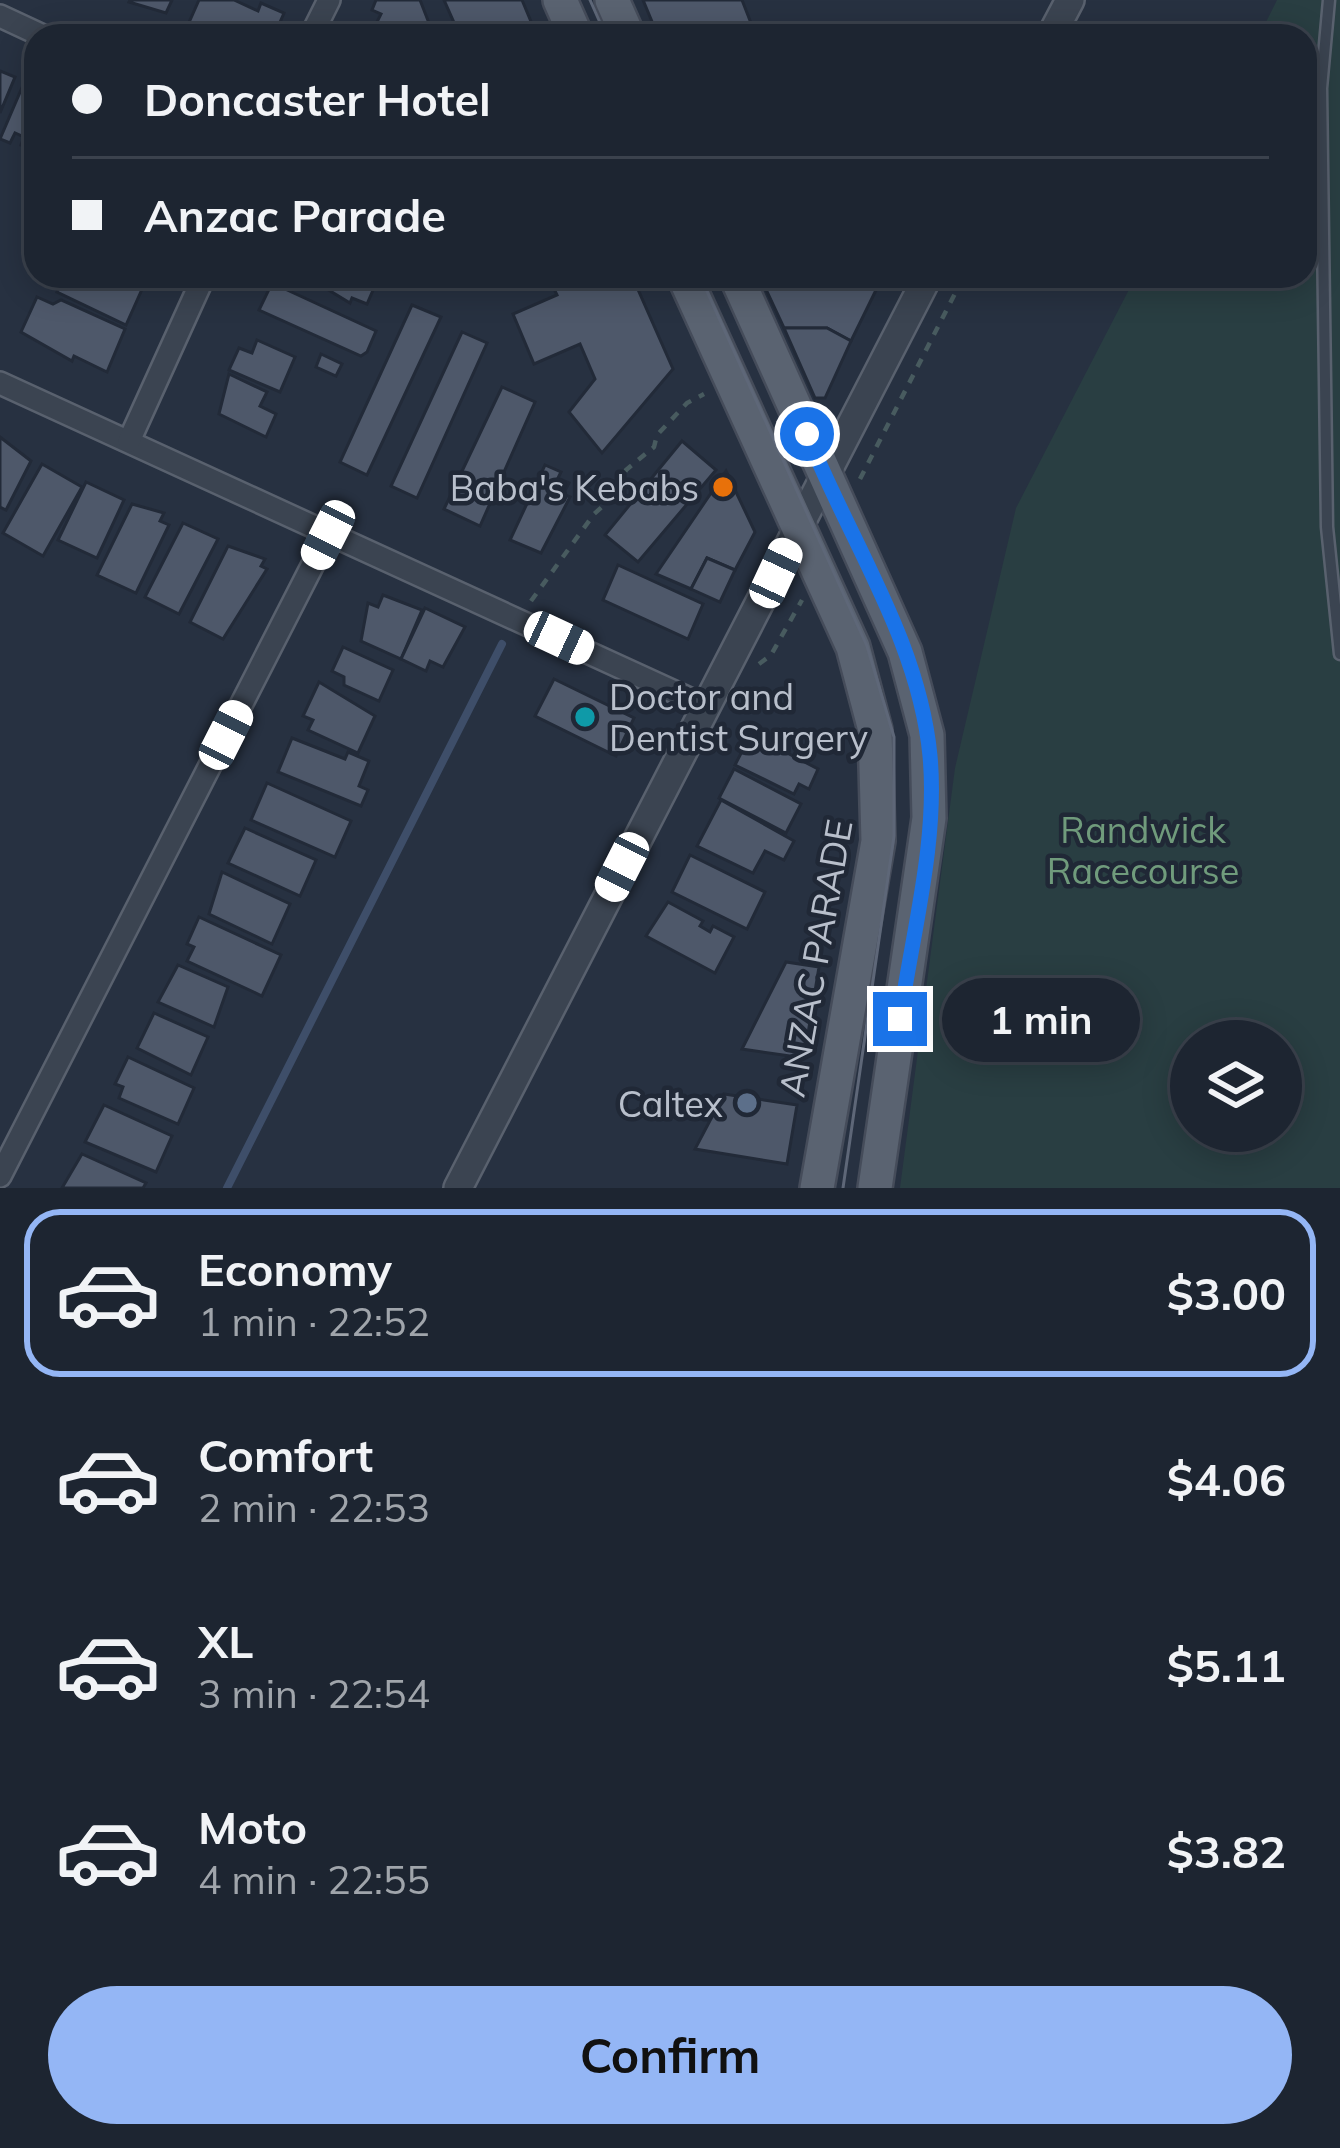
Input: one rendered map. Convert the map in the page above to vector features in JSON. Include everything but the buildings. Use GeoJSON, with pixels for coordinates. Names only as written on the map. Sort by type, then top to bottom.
{"type":"FeatureCollection","features":[{"type":"Feature","properties":{"kind":"main road","name":"ANZAC PARADE"},"geometry":{"type":"LineString","coordinates":[[689,288],[853,647],[875,730],[878,841],[818,1188]]}},
{"type":"Feature","properties":{"kind":"main road"},"geometry":{"type":"LineString","coordinates":[[741,288],[905,652],[930,760],[929,818],[875,1188]]}},
{"type":"Feature","properties":{"kind":"street"},"geometry":{"type":"LineString","coordinates":[[129,441],[199,288]]}},
{"type":"Feature","properties":{"kind":"street"},"geometry":{"type":"LineString","coordinates":[[458,1188],[922,288]]}},
{"type":"Feature","properties":{"kind":"street"},"geometry":{"type":"LineString","coordinates":[[0,383],[705,706]]}},
{"type":"Feature","properties":{"kind":"street"},"geometry":{"type":"LineString","coordinates":[[0,1176],[328,535]]}},
{"type":"Feature","properties":{"kind":"lane"},"geometry":{"type":"LineString","coordinates":[[1329,0],[1322,88],[1327,527],[1340,654]]}},
{"type":"Feature","properties":{"kind":"path"},"geometry":{"type":"LineString","coordinates":[[860,493],[857,485],[958,288]]}},
{"type":"Feature","properties":{"kind":"path"},"geometry":{"type":"LineString","coordinates":[[520,620],[594,514],[620,491],[626,470],[654,447],[657,435],[686,403],[704,394]]}},
{"type":"Feature","properties":{"kind":"path"},"geometry":{"type":"LineString","coordinates":[[771,655],[792,614]]}},
{"type":"Feature","properties":{"kind":"green space","name":"Randwick Racecourse"},"geometry":{"type":"Polygon","coordinates":[[[1277,0],[1340,0],[1340,1188],[900,1188],[955,768],[1016,508],[1130,288],[1317,288],[1317,24],[1265,24],[1277,0]]]}},
{"type":"Feature","properties":{"kind":"waterway"},"geometry":{"type":"LineString","coordinates":[[227,1188],[502,644]]}},
{"type":"Feature","properties":{"kind":"tram line"},"geometry":{"type":"LineString","coordinates":[[590,0],[601,24]]}},
{"type":"Feature","properties":{"kind":"tram line"},"geometry":{"type":"LineString","coordinates":[[705,288],[867,646],[894,737],[894,836],[843,1188]]}},
{"type":"Feature","properties":{"kind":"place","name":"Baba's Kebabs"},"geometry":{"type":"Point","coordinates":[723,487]}},
{"type":"Feature","properties":{"kind":"place","name":"Doctor and Dentist Surgery"},"geometry":{"type":"Point","coordinates":[585,717]}},
{"type":"Feature","properties":{"kind":"place","name":"Caltex"},"geometry":{"type":"Point","coordinates":[747,1103]}},
{"type":"Feature","properties":{"kind":"route"},"geometry":{"type":"LineString","coordinates":[[807,434],[905,652],[927,735],[929,818],[900,1019]]}}]}
